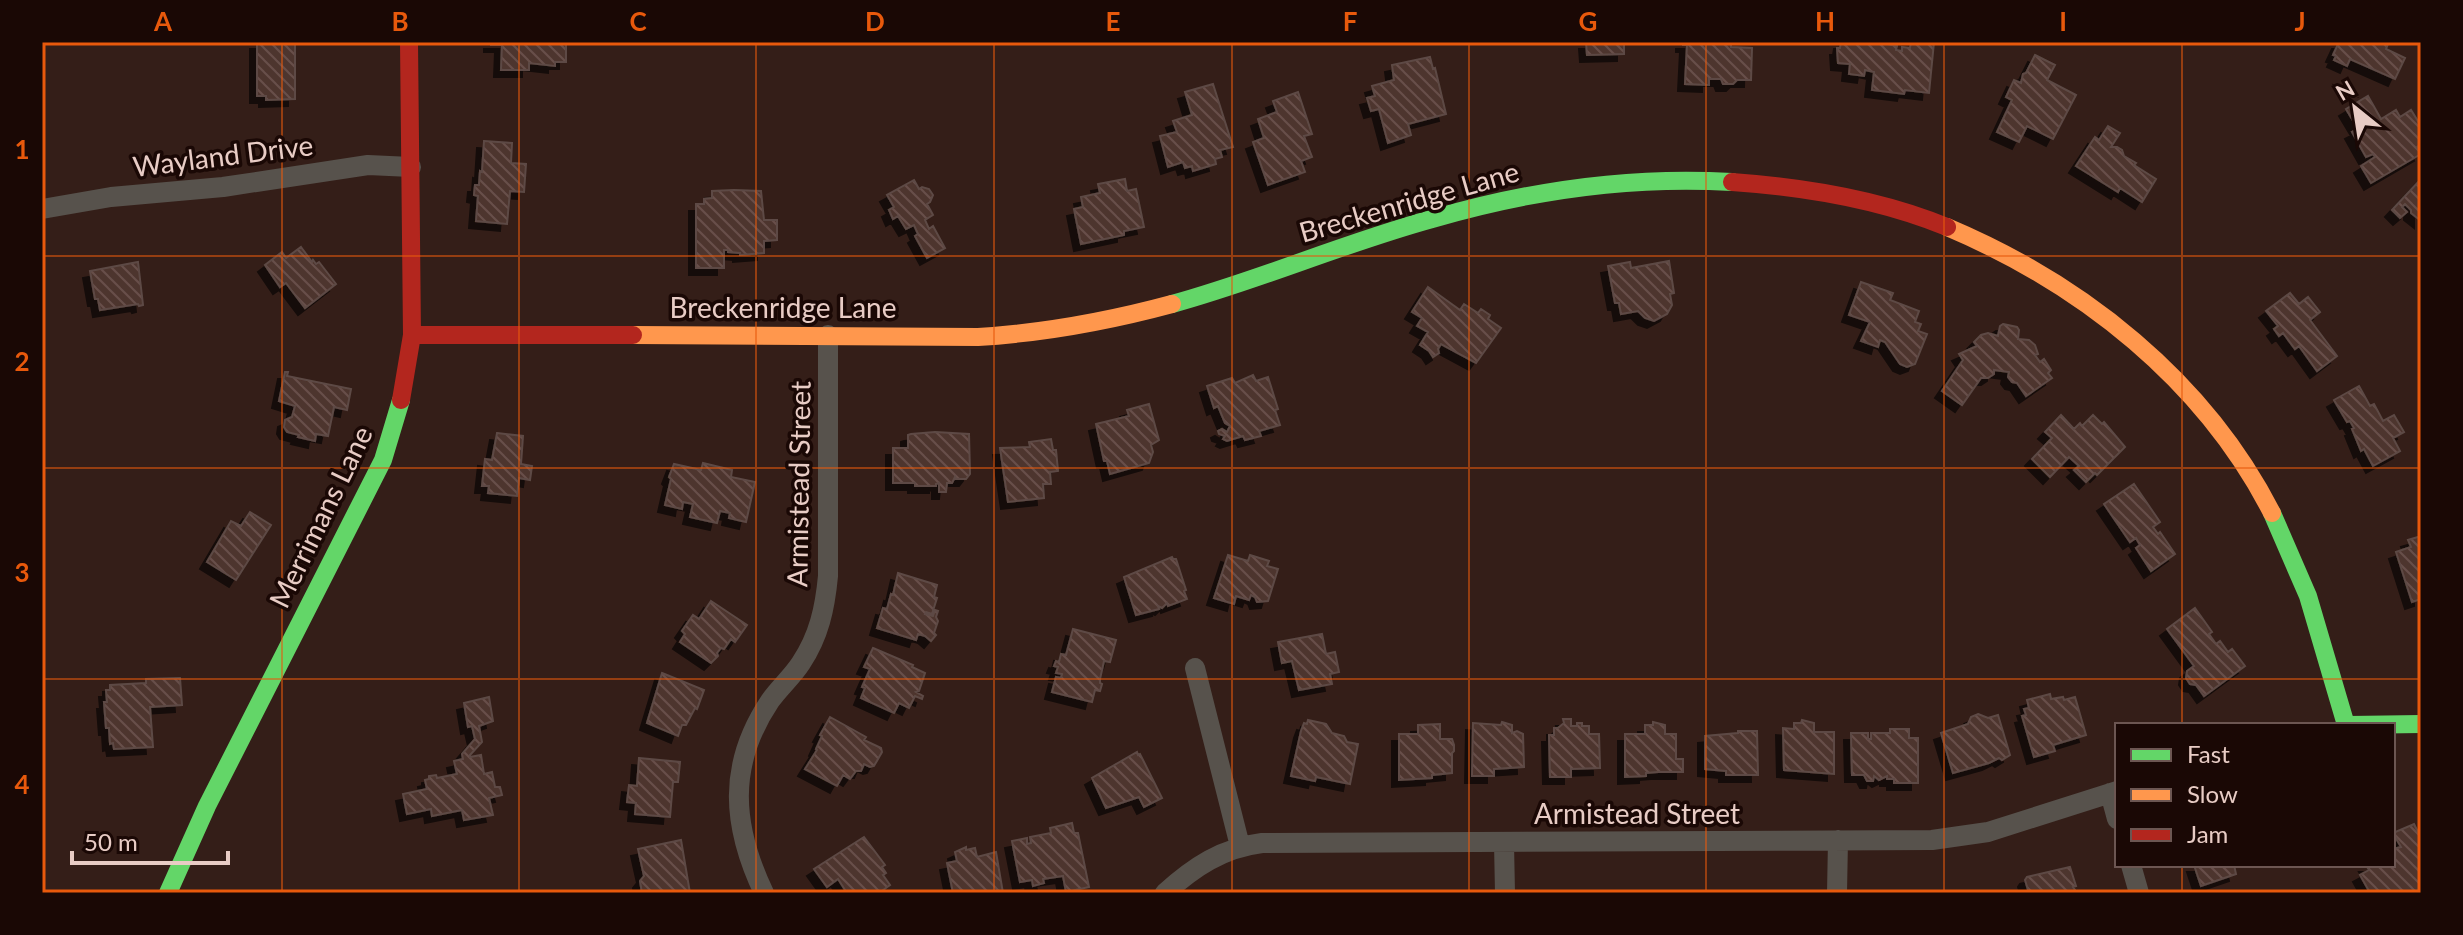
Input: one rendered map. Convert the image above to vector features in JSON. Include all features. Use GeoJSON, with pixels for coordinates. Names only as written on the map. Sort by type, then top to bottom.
{"type":"FeatureCollection","features":[{"type":"Feature","properties":{"kind":"street","name":"Merrimans Lane"},"geometry":{"type":"LineString","coordinates":[[168,893],[207,806],[383,460],[396,426],[408,374],[412,335],[409,42]]}},
{"type":"Feature","properties":{"kind":"street","name":"Wayland Drive"},"geometry":{"type":"LineString","coordinates":[[42,209],[111,197],[223,187],[368,165],[411,167]]}},
{"type":"Feature","properties":{"kind":"street","name":"Breckenridge Lane"},"geometry":{"type":"LineString","coordinates":[[412,335],[965,337],[1042,330],[1101,321],[1178,302],[1421,222],[1553,191],[1614,184],[1726,180],[1805,188],[1862,198],[1923,216],[2033,267],[2131,336],[2164,367],[2220,433],[2262,496],[2311,601],[2347,723]]}},
{"type":"Feature","properties":{"kind":"street","name":"Armistead Street"},"geometry":{"type":"LineString","coordinates":[[764,893],[741,834],[738,785],[749,738],[772,698],[812,645],[826,600],[828,335]]}},
{"type":"Feature","properties":{"kind":"street"},"geometry":{"type":"LineString","coordinates":[[1195,668],[1240,846]]}},
{"type":"Feature","properties":{"kind":"street"},"geometry":{"type":"LineString","coordinates":[[2395,724],[2421,724]]}},
{"type":"Feature","properties":{"kind":"street","name":"Armistead Street"},"geometry":{"type":"LineString","coordinates":[[1165,893],[1207,860],[1240,846],[1276,843],[1932,840],[1988,832],[2113,792]]}},
{"type":"Feature","properties":{"kind":"street"},"geometry":{"type":"LineString","coordinates":[[1837,893],[1838,840]]}},
{"type":"Feature","properties":{"kind":"street"},"geometry":{"type":"LineString","coordinates":[[1504,843],[1505,893]]}},
{"type":"Feature","properties":{"kind":"street"},"geometry":{"type":"LineString","coordinates":[[2132,867],[2139,893]]}},
{"type":"Feature","properties":{"kind":"building"},"geometry":{"type":"Polygon","coordinates":[[[257,42],[295,42],[295,99],[266,100],[266,96],[257,96],[257,42]]]}},
{"type":"Feature","properties":{"kind":"building"},"geometry":{"type":"Polygon","coordinates":[[[491,42],[566,42],[566,62],[555,62],[555,66],[529,63],[529,70],[501,70],[502,45],[491,45],[491,42]]]}},
{"type":"Feature","properties":{"kind":"building"},"geometry":{"type":"Polygon","coordinates":[[[1586,42],[1624,42],[1624,54],[1587,55],[1586,42]]]}},
{"type":"Feature","properties":{"kind":"building"},"geometry":{"type":"Polygon","coordinates":[[[1683,42],[1731,42],[1731,47],[1752,48],[1751,80],[1723,84],[1721,79],[1709,79],[1709,85],[1685,84],[1687,45],[1683,42]]]}},
{"type":"Feature","properties":{"kind":"building"},"geometry":{"type":"Polygon","coordinates":[[[1841,42],[1878,42],[1897,46],[1896,50],[1902,51],[1902,47],[1910,48],[1911,42],[1934,42],[1929,93],[1872,90],[1874,72],[1865,70],[1864,76],[1849,74],[1850,64],[1838,63],[1837,48],[1840,48],[1841,42]]]}},
{"type":"Feature","properties":{"kind":"building"},"geometry":{"type":"Polygon","coordinates":[[[2339,42],[2386,42],[2386,49],[2405,58],[2395,79],[2350,59],[2347,66],[2334,60],[2339,42]]]}},
{"type":"Feature","properties":{"kind":"building"},"geometry":{"type":"Polygon","coordinates":[[[2035,55],[2055,65],[2047,80],[2076,95],[2053,139],[2027,126],[2019,142],[1997,132],[2012,100],[2006,97],[2014,80],[2021,83],[2035,55]]]}},
{"type":"Feature","properties":{"kind":"building"},"geometry":{"type":"Polygon","coordinates":[[[1430,57],[1446,114],[1408,124],[1411,135],[1388,143],[1379,109],[1371,111],[1367,98],[1375,96],[1372,86],[1394,80],[1392,65],[1430,57]]]}},
{"type":"Feature","properties":{"kind":"building"},"geometry":{"type":"Polygon","coordinates":[[[1213,84],[1233,147],[1220,150],[1222,157],[1215,159],[1216,164],[1193,171],[1192,166],[1185,168],[1183,162],[1168,167],[1160,136],[1177,132],[1173,121],[1192,115],[1185,92],[1213,84]]]}},
{"type":"Feature","properties":{"kind":"building"},"geometry":{"type":"Polygon","coordinates":[[[1298,92],[1312,134],[1304,136],[1312,157],[1301,161],[1305,172],[1268,185],[1253,142],[1264,138],[1258,119],[1277,112],[1273,101],[1298,92]]]}},
{"type":"Feature","properties":{"kind":"building"},"geometry":{"type":"Polygon","coordinates":[[[2368,96],[2381,119],[2396,110],[2400,117],[2411,110],[2421,126],[2421,144],[2417,147],[2421,154],[2371,183],[2361,166],[2375,157],[2373,154],[2366,157],[2352,132],[2358,129],[2346,109],[2368,96]]]}},
{"type":"Feature","properties":{"kind":"building"},"geometry":{"type":"Polygon","coordinates":[[[2108,126],[2120,133],[2111,147],[2122,150],[2124,156],[2136,163],[2134,165],[2156,179],[2142,202],[2120,188],[2118,192],[2076,166],[2095,137],[2099,140],[2108,126]]]}},
{"type":"Feature","properties":{"kind":"building"},"geometry":{"type":"Polygon","coordinates":[[[484,141],[512,143],[511,163],[526,164],[524,192],[510,191],[507,224],[476,221],[478,196],[474,195],[475,185],[479,185],[482,172],[484,141]]]}},
{"type":"Feature","properties":{"kind":"building"},"geometry":{"type":"Polygon","coordinates":[[[1125,179],[1127,191],[1136,189],[1144,227],[1124,231],[1124,235],[1081,244],[1074,209],[1083,207],[1081,197],[1100,193],[1098,184],[1125,179]]]}},
{"type":"Feature","properties":{"kind":"building"},"geometry":{"type":"Polygon","coordinates":[[[2421,179],[2421,221],[2405,204],[2402,207],[2407,212],[2400,218],[2392,210],[2421,179]]]}},
{"type":"Feature","properties":{"kind":"building"},"geometry":{"type":"Polygon","coordinates":[[[914,180],[919,189],[929,189],[933,195],[927,204],[933,215],[925,220],[929,229],[933,226],[945,248],[927,258],[915,236],[918,234],[914,225],[906,229],[898,216],[893,219],[889,210],[894,207],[887,195],[914,180]]]}},
{"type":"Feature","properties":{"kind":"building"},"geometry":{"type":"Polygon","coordinates":[[[712,191],[761,191],[764,220],[777,220],[777,240],[764,241],[764,253],[740,255],[724,250],[724,268],[696,268],[696,204],[704,204],[704,199],[712,198],[712,191]]]}},
{"type":"Feature","properties":{"kind":"building"},"geometry":{"type":"Polygon","coordinates":[[[301,247],[312,262],[319,262],[336,284],[305,308],[286,283],[280,287],[265,265],[282,252],[286,258],[301,247]]]}},
{"type":"Feature","properties":{"kind":"building"},"geometry":{"type":"Polygon","coordinates":[[[1669,261],[1674,293],[1670,294],[1672,305],[1667,314],[1654,321],[1638,311],[1621,314],[1619,303],[1615,303],[1608,266],[1630,262],[1631,268],[1669,261]]]}},
{"type":"Feature","properties":{"kind":"building"},"geometry":{"type":"Polygon","coordinates":[[[138,262],[143,305],[100,310],[90,271],[138,262]]]}},
{"type":"Feature","properties":{"kind":"building"},"geometry":{"type":"Polygon","coordinates":[[[1861,282],[1893,293],[1890,300],[1919,311],[1915,322],[1921,324],[1918,331],[1927,334],[1915,364],[1907,367],[1900,364],[1885,342],[1880,340],[1878,347],[1861,341],[1870,322],[1849,315],[1861,282]]]}},
{"type":"Feature","properties":{"kind":"building"},"geometry":{"type":"Polygon","coordinates":[[[1428,287],[1460,310],[1464,304],[1478,313],[1481,309],[1490,315],[1488,319],[1501,328],[1476,363],[1441,344],[1439,353],[1433,357],[1420,345],[1428,332],[1417,326],[1422,318],[1412,312],[1428,287]]]}},
{"type":"Feature","properties":{"kind":"building"},"geometry":{"type":"Polygon","coordinates":[[[2290,293],[2299,304],[2308,297],[2320,312],[2310,320],[2337,356],[2317,371],[2299,346],[2295,349],[2283,333],[2279,336],[2274,329],[2278,326],[2266,311],[2290,293]]]}},
{"type":"Feature","properties":{"kind":"building"},"geometry":{"type":"Polygon","coordinates":[[[2003,324],[2017,327],[2018,339],[2029,340],[2035,345],[2038,354],[2035,355],[2040,362],[2044,359],[2052,378],[2026,396],[2017,383],[2008,377],[2009,372],[1994,370],[1988,378],[1981,378],[1962,405],[1942,391],[1963,360],[1959,354],[1977,346],[1974,342],[1981,335],[1988,333],[1998,336],[2003,324]]]}},
{"type":"Feature","properties":{"kind":"building"},"geometry":{"type":"Polygon","coordinates":[[[285,372],[288,372],[287,376],[351,389],[347,410],[334,407],[328,436],[316,434],[315,441],[287,432],[285,420],[292,417],[295,406],[279,401],[285,372]]]}},
{"type":"Feature","properties":{"kind":"building"},"geometry":{"type":"Polygon","coordinates":[[[1253,375],[1256,381],[1268,377],[1280,425],[1259,431],[1261,436],[1245,440],[1243,436],[1227,441],[1218,431],[1222,429],[1227,432],[1230,426],[1225,423],[1218,406],[1214,408],[1207,386],[1232,378],[1235,383],[1253,375]]]}},
{"type":"Feature","properties":{"kind":"building"},"geometry":{"type":"Polygon","coordinates":[[[2359,386],[2383,421],[2394,415],[2404,432],[2393,438],[2400,451],[2373,466],[2364,449],[2361,451],[2350,421],[2347,422],[2334,400],[2359,386]]]}},
{"type":"Feature","properties":{"kind":"building"},"geometry":{"type":"Polygon","coordinates":[[[1149,404],[1159,440],[1151,445],[1153,452],[1149,463],[1110,474],[1096,424],[1129,416],[1127,410],[1149,404]]]}},
{"type":"Feature","properties":{"kind":"building"},"geometry":{"type":"Polygon","coordinates":[[[2061,415],[2074,429],[2093,415],[2102,424],[2104,422],[2125,447],[2086,482],[2074,470],[2079,466],[2069,457],[2050,477],[2032,459],[2052,438],[2045,432],[2061,415]]]}},
{"type":"Feature","properties":{"kind":"building"},"geometry":{"type":"Polygon","coordinates":[[[935,432],[969,434],[970,474],[966,479],[955,477],[952,483],[947,483],[946,492],[939,492],[939,483],[936,486],[915,486],[915,483],[893,483],[893,448],[908,448],[908,435],[935,432]]]}},
{"type":"Feature","properties":{"kind":"building"},"geometry":{"type":"Polygon","coordinates":[[[497,433],[523,436],[521,464],[532,466],[530,480],[519,478],[517,496],[488,493],[489,486],[482,486],[485,459],[492,460],[497,433]]]}},
{"type":"Feature","properties":{"kind":"building"},"geometry":{"type":"Polygon","coordinates":[[[1051,439],[1053,450],[1056,450],[1058,471],[1050,472],[1051,484],[1043,484],[1044,498],[1008,502],[1000,448],[1030,447],[1029,442],[1051,439]]]}},
{"type":"Feature","properties":{"kind":"building"},"geometry":{"type":"Polygon","coordinates":[[[703,463],[732,470],[731,477],[755,482],[746,522],[729,518],[730,513],[720,511],[717,523],[690,517],[693,504],[683,502],[682,509],[665,505],[674,464],[701,470],[703,463]]]}},
{"type":"Feature","properties":{"kind":"building"},"geometry":{"type":"Polygon","coordinates":[[[2134,484],[2160,522],[2153,527],[2175,554],[2151,571],[2136,548],[2140,545],[2136,538],[2130,542],[2104,504],[2134,484]]]}},
{"type":"Feature","properties":{"kind":"building"},"geometry":{"type":"Polygon","coordinates":[[[250,512],[271,525],[236,580],[207,562],[231,521],[241,526],[250,512]]]}},
{"type":"Feature","properties":{"kind":"building"},"geometry":{"type":"Polygon","coordinates":[[[2421,536],[2421,599],[2412,602],[2396,552],[2411,547],[2408,540],[2421,536]]]}},
{"type":"Feature","properties":{"kind":"building"},"geometry":{"type":"Polygon","coordinates":[[[1228,555],[1248,561],[1250,555],[1269,561],[1267,566],[1278,569],[1268,601],[1257,602],[1251,595],[1249,600],[1236,596],[1234,604],[1214,598],[1228,555]]]}},
{"type":"Feature","properties":{"kind":"building"},"geometry":{"type":"Polygon","coordinates":[[[1172,557],[1176,559],[1187,599],[1136,615],[1124,577],[1172,557]]]}},
{"type":"Feature","properties":{"kind":"building"},"geometry":{"type":"Polygon","coordinates":[[[898,573],[937,585],[932,614],[925,614],[933,616],[935,610],[938,611],[936,635],[931,641],[918,634],[916,640],[877,628],[883,608],[887,609],[893,595],[898,573]]]}},
{"type":"Feature","properties":{"kind":"building"},"geometry":{"type":"Polygon","coordinates":[[[711,601],[747,625],[735,642],[731,639],[724,649],[721,648],[711,663],[680,642],[685,634],[682,631],[693,615],[699,619],[711,601]]]}},
{"type":"Feature","properties":{"kind":"building"},"geometry":{"type":"Polygon","coordinates":[[[2195,608],[2212,632],[2209,634],[2216,644],[2220,641],[2228,652],[2232,649],[2245,666],[2204,696],[2186,678],[2187,671],[2194,666],[2167,629],[2195,608]]]}},
{"type":"Feature","properties":{"kind":"building"},"geometry":{"type":"Polygon","coordinates":[[[1073,629],[1116,640],[1110,662],[1104,661],[1100,691],[1095,690],[1092,702],[1052,692],[1056,677],[1061,678],[1062,674],[1056,673],[1058,667],[1054,666],[1061,654],[1066,655],[1073,629]]]}},
{"type":"Feature","properties":{"kind":"building"},"geometry":{"type":"Polygon","coordinates":[[[1322,634],[1326,654],[1335,652],[1339,672],[1330,674],[1332,684],[1299,690],[1292,661],[1282,663],[1278,642],[1322,634]]]}},
{"type":"Feature","properties":{"kind":"building"},"geometry":{"type":"Polygon","coordinates":[[[873,648],[925,673],[916,692],[923,696],[922,699],[915,696],[909,708],[899,703],[894,713],[861,698],[870,669],[864,667],[873,648]]]}},
{"type":"Feature","properties":{"kind":"building"},"geometry":{"type":"Polygon","coordinates":[[[662,673],[704,690],[697,709],[686,725],[682,725],[678,736],[647,723],[662,673]]]}},
{"type":"Feature","properties":{"kind":"building"},"geometry":{"type":"Polygon","coordinates":[[[180,678],[182,705],[150,707],[153,747],[114,749],[113,743],[110,744],[109,728],[106,728],[104,702],[107,702],[106,690],[110,690],[110,685],[180,678]]]}},
{"type":"Feature","properties":{"kind":"building"},"geometry":{"type":"Polygon","coordinates":[[[2050,694],[2051,699],[2075,697],[2086,735],[2053,745],[2055,751],[2034,757],[2022,716],[2026,715],[2024,709],[2029,708],[2027,700],[2050,694]]]}},
{"type":"Feature","properties":{"kind":"building"},"geometry":{"type":"Polygon","coordinates":[[[489,697],[493,721],[479,726],[482,742],[470,757],[481,755],[484,774],[492,772],[495,787],[500,787],[502,795],[489,798],[493,815],[464,820],[462,810],[432,816],[431,809],[407,814],[403,794],[427,789],[425,780],[429,776],[436,775],[437,778],[457,774],[454,761],[463,759],[462,754],[475,739],[472,726],[468,727],[464,703],[489,697]]]}},
{"type":"Feature","properties":{"kind":"building"},"geometry":{"type":"Polygon","coordinates":[[[1978,714],[1988,718],[1998,715],[2010,755],[1953,773],[1941,733],[1968,724],[1971,717],[1978,714]]]}},
{"type":"Feature","properties":{"kind":"building"},"geometry":{"type":"Polygon","coordinates":[[[830,717],[866,737],[864,740],[881,748],[882,752],[874,766],[864,764],[861,771],[856,771],[850,779],[843,775],[837,786],[805,769],[817,750],[820,735],[830,717]]]}},
{"type":"Feature","properties":{"kind":"building"},"geometry":{"type":"Polygon","coordinates":[[[1563,719],[1571,719],[1571,726],[1582,723],[1582,726],[1589,726],[1589,734],[1599,734],[1600,768],[1571,769],[1571,777],[1550,777],[1549,735],[1554,735],[1554,728],[1564,723],[1563,719]]]}},
{"type":"Feature","properties":{"kind":"building"},"geometry":{"type":"Polygon","coordinates":[[[1308,720],[1326,724],[1332,733],[1344,736],[1347,742],[1358,744],[1350,784],[1291,776],[1301,731],[1308,720]]]}},
{"type":"Feature","properties":{"kind":"building"},"geometry":{"type":"Polygon","coordinates":[[[1802,720],[1814,723],[1814,732],[1834,732],[1834,774],[1784,770],[1783,728],[1794,729],[1794,723],[1801,723],[1802,720]]]}},
{"type":"Feature","properties":{"kind":"building"},"geometry":{"type":"Polygon","coordinates":[[[1502,722],[1512,725],[1512,733],[1517,731],[1523,734],[1524,767],[1494,769],[1494,776],[1472,776],[1473,723],[1501,725],[1502,722]]]}},
{"type":"Feature","properties":{"kind":"building"},"geometry":{"type":"Polygon","coordinates":[[[1653,722],[1665,725],[1665,734],[1676,734],[1676,759],[1683,759],[1683,772],[1625,777],[1625,734],[1645,734],[1645,725],[1653,725],[1653,722]]]}},
{"type":"Feature","properties":{"kind":"building"},"geometry":{"type":"Polygon","coordinates":[[[1440,724],[1440,739],[1452,739],[1454,745],[1452,773],[1399,780],[1399,734],[1418,734],[1418,725],[1440,724]]]}},
{"type":"Feature","properties":{"kind":"building"},"geometry":{"type":"Polygon","coordinates":[[[1890,729],[1909,729],[1909,738],[1918,738],[1918,783],[1894,783],[1894,779],[1887,779],[1887,776],[1879,780],[1874,776],[1873,781],[1867,781],[1864,775],[1852,775],[1851,733],[1868,733],[1868,739],[1871,739],[1871,733],[1890,733],[1890,729]]]}},
{"type":"Feature","properties":{"kind":"building"},"geometry":{"type":"Polygon","coordinates":[[[1757,731],[1758,775],[1726,775],[1726,771],[1705,769],[1705,736],[1757,731]]]}},
{"type":"Feature","properties":{"kind":"building"},"geometry":{"type":"Polygon","coordinates":[[[1137,752],[1162,798],[1144,807],[1139,797],[1106,808],[1092,778],[1137,752]]]}},
{"type":"Feature","properties":{"kind":"building"},"geometry":{"type":"Polygon","coordinates":[[[639,758],[680,762],[678,782],[673,782],[670,817],[635,814],[636,803],[627,802],[629,785],[637,786],[639,758]]]}},
{"type":"Feature","properties":{"kind":"building"},"geometry":{"type":"Polygon","coordinates":[[[1072,823],[1074,833],[1078,833],[1089,887],[1066,892],[1063,876],[1043,879],[1044,883],[1033,886],[1032,880],[1020,882],[1012,841],[1027,838],[1027,844],[1031,843],[1030,837],[1051,833],[1050,828],[1072,823]]]}},
{"type":"Feature","properties":{"kind":"building"},"geometry":{"type":"Polygon","coordinates":[[[2414,824],[2421,838],[2421,890],[2416,893],[2369,891],[2360,875],[2369,870],[2367,867],[2395,867],[2395,848],[2401,847],[2395,832],[2414,824]]]}},
{"type":"Feature","properties":{"kind":"building"},"geometry":{"type":"Polygon","coordinates":[[[864,837],[885,865],[882,867],[886,873],[883,875],[890,885],[879,893],[847,893],[838,879],[827,887],[814,869],[864,837]]]}},
{"type":"Feature","properties":{"kind":"building"},"geometry":{"type":"Polygon","coordinates":[[[681,840],[690,893],[642,893],[640,881],[644,876],[638,849],[681,840]]]}},
{"type":"Feature","properties":{"kind":"building"},"geometry":{"type":"Polygon","coordinates":[[[966,847],[966,850],[975,848],[977,857],[996,852],[1003,893],[953,893],[947,863],[957,861],[955,852],[966,847]]]}},
{"type":"Feature","properties":{"kind":"building"},"geometry":{"type":"Polygon","coordinates":[[[2070,867],[2077,893],[2029,893],[2027,877],[2070,867]]]}},
{"type":"Feature","properties":{"kind":"building"},"geometry":{"type":"Polygon","coordinates":[[[2195,867],[2234,867],[2236,874],[2201,886],[2195,867]]]}},
{"type":"Feature","properties":{"kind":"traffic: fast"},"geometry":{"type":"LineString","coordinates":[[1172,304],[1468,209],[1543,193],[1618,184],[1732,182]]}},
{"type":"Feature","properties":{"kind":"traffic: fast"},"geometry":{"type":"LineString","coordinates":[[168,893],[207,806],[383,460],[401,400]]}},
{"type":"Feature","properties":{"kind":"traffic: fast"},"geometry":{"type":"LineString","coordinates":[[2272,513],[2308,596],[2345,723]]}},
{"type":"Feature","properties":{"kind":"traffic: fast"},"geometry":{"type":"LineString","coordinates":[[2395,724],[2421,724]]}},
{"type":"Feature","properties":{"kind":"traffic: slow"},"geometry":{"type":"LineString","coordinates":[[1947,227],[2045,277],[2091,307],[2135,342],[2175,379],[2212,420],[2244,465],[2272,513]]}},
{"type":"Feature","properties":{"kind":"traffic: slow"},"geometry":{"type":"LineString","coordinates":[[633,335],[978,337],[1076,325],[1172,304]]}},
{"type":"Feature","properties":{"kind":"traffic: jam"},"geometry":{"type":"LineString","coordinates":[[401,400],[412,335],[409,42]]}},
{"type":"Feature","properties":{"kind":"traffic: jam"},"geometry":{"type":"LineString","coordinates":[[1732,182],[1841,196],[1895,209],[1947,227]]}},
{"type":"Feature","properties":{"kind":"traffic: jam"},"geometry":{"type":"LineString","coordinates":[[412,335],[633,335]]}}]}
